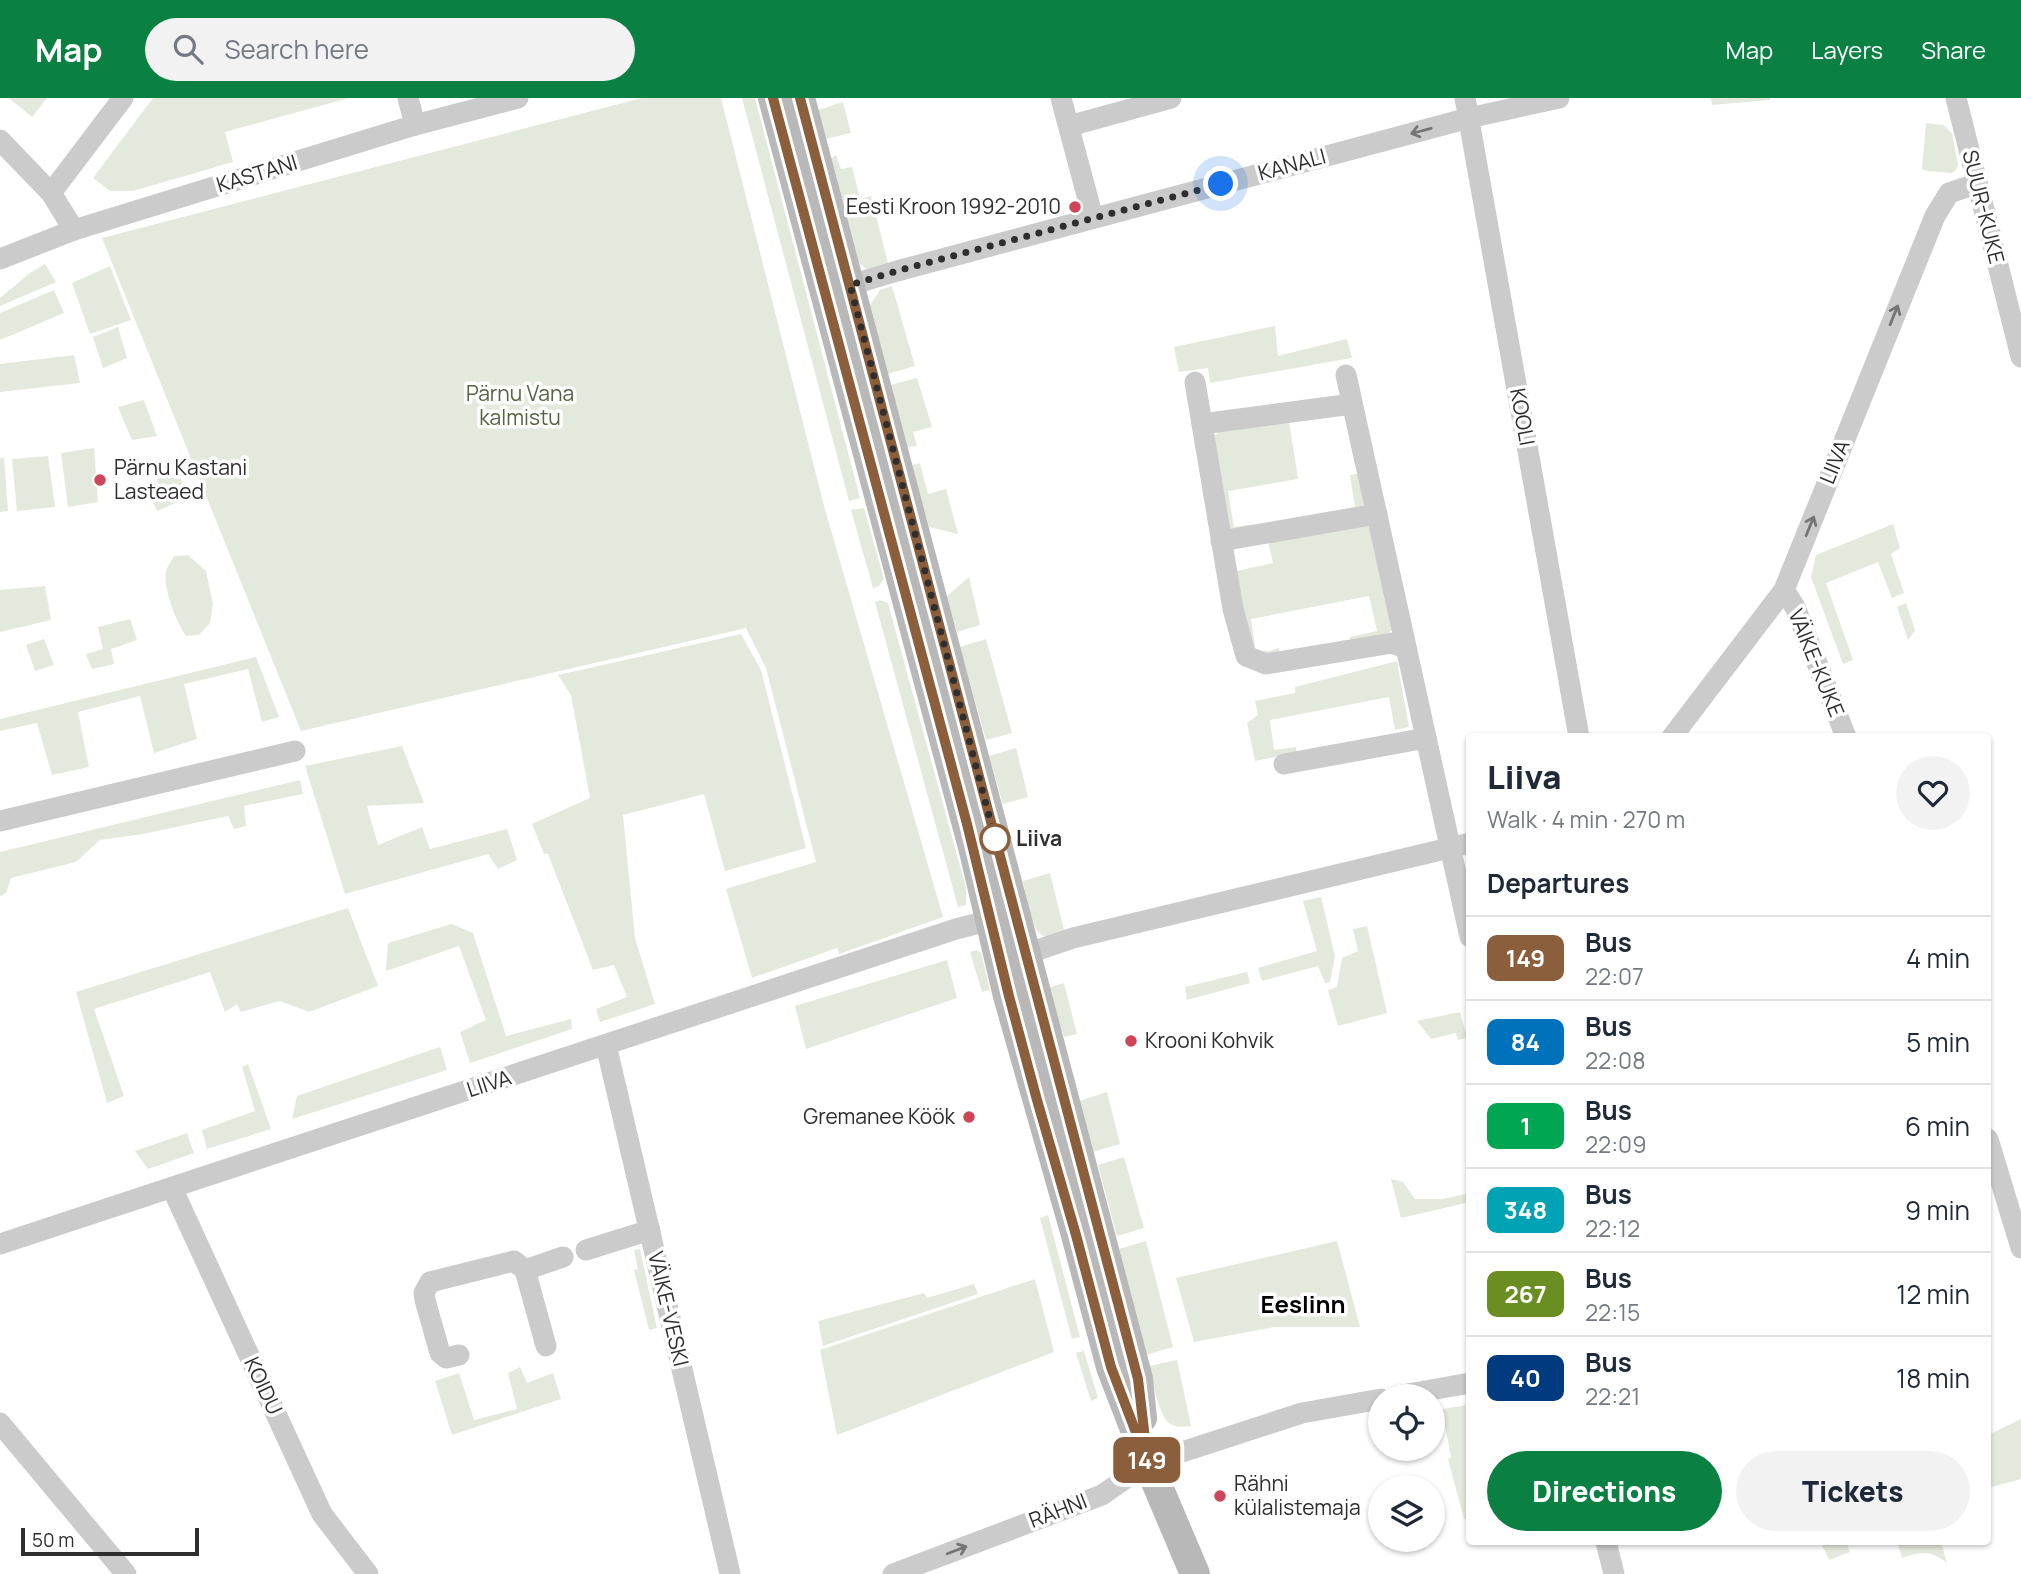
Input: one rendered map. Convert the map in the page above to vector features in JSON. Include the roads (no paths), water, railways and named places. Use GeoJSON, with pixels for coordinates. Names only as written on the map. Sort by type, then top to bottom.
{"type":"FeatureCollection","features":[{"type":"Feature","properties":{"kind":"main road"},"geometry":{"type":"LineString","coordinates":[[773,98],[837,289],[1013,958],[1040,1005],[1138,1379],[1148,1464],[1195,1574]]}},
{"type":"Feature","properties":{"kind":"main road"},"geometry":{"type":"LineString","coordinates":[[800,98],[837,289]]}},
{"type":"Feature","properties":{"kind":"street"},"geometry":{"type":"LineString","coordinates":[[51,193],[123,98]]}},
{"type":"Feature","properties":{"kind":"street"},"geometry":{"type":"LineString","coordinates":[[408,98],[415,125]]}},
{"type":"Feature","properties":{"kind":"street","name":"KASTANI"},"geometry":{"type":"LineString","coordinates":[[0,259],[74,230],[415,125],[517,98]]}},
{"type":"Feature","properties":{"kind":"street"},"geometry":{"type":"LineString","coordinates":[[1061,98],[1093,218]]}},
{"type":"Feature","properties":{"kind":"street","name":"KANALI"},"geometry":{"type":"LineString","coordinates":[[837,289],[1093,218],[1467,108],[1559,98]]}},
{"type":"Feature","properties":{"kind":"street","name":"SUUR-KUKE"},"geometry":{"type":"LineString","coordinates":[[1956,98],[2021,357]]}},
{"type":"Feature","properties":{"kind":"street"},"geometry":{"type":"LineString","coordinates":[[1069,126],[1126,104],[1166,99]]}},
{"type":"Feature","properties":{"kind":"street","name":"KOOLI"},"geometry":{"type":"LineString","coordinates":[[1467,108],[1578,733]]}},
{"type":"Feature","properties":{"kind":"street"},"geometry":{"type":"LineString","coordinates":[[0,140],[51,193],[74,230]]}},
{"type":"Feature","properties":{"kind":"street","name":"LIIVA"},"geometry":{"type":"LineString","coordinates":[[1675,733],[1784,590],[1935,216],[1949,192],[1976,184]]}},
{"type":"Feature","properties":{"kind":"street"},"geometry":{"type":"LineString","coordinates":[[1346,375],[1426,738],[1460,846],[1466,901]]}},
{"type":"Feature","properties":{"kind":"street"},"geometry":{"type":"LineString","coordinates":[[1195,382],[1233,609],[1246,656],[1266,664],[1392,643],[1406,648]]}},
{"type":"Feature","properties":{"kind":"street"},"geometry":{"type":"LineString","coordinates":[[1202,424],[1352,404]]}},
{"type":"Feature","properties":{"kind":"street"},"geometry":{"type":"LineString","coordinates":[[1221,541],[1377,514]]}},
{"type":"Feature","properties":{"kind":"street","name":"VÄIKE-KUKE"},"geometry":{"type":"LineString","coordinates":[[1784,590],[1796,607],[1844,733]]}},
{"type":"Feature","properties":{"kind":"street"},"geometry":{"type":"LineString","coordinates":[[1284,764],[1426,738]]}},
{"type":"Feature","properties":{"kind":"street"},"geometry":{"type":"LineString","coordinates":[[0,821],[295,751]]}},
{"type":"Feature","properties":{"kind":"street"},"geometry":{"type":"LineString","coordinates":[[1013,958],[1073,938],[1460,846]]}},
{"type":"Feature","properties":{"kind":"street","name":"LIIVA"},"geometry":{"type":"LineString","coordinates":[[0,1244],[956,929],[1005,922]]}},
{"type":"Feature","properties":{"kind":"street","name":"VÄIKE-VESKI"},"geometry":{"type":"LineString","coordinates":[[606,1045],[730,1574]]}},
{"type":"Feature","properties":{"kind":"street"},"geometry":{"type":"LineString","coordinates":[[1993,1173],[2021,1248]]}},
{"type":"Feature","properties":{"kind":"street","name":"KOIDU"},"geometry":{"type":"LineString","coordinates":[[172,1188],[322,1514],[368,1574]]}},
{"type":"Feature","properties":{"kind":"street"},"geometry":{"type":"LineString","coordinates":[[586,1250],[650,1230]]}},
{"type":"Feature","properties":{"kind":"street"},"geometry":{"type":"LineString","coordinates":[[525,1270],[563,1257]]}},
{"type":"Feature","properties":{"kind":"street"},"geometry":{"type":"LineString","coordinates":[[459,1355],[446,1358],[440,1353],[424,1293],[430,1282],[514,1261],[525,1270],[546,1346]]}},
{"type":"Feature","properties":{"kind":"street"},"geometry":{"type":"LineString","coordinates":[[1445,1388],[1466,1385]]}},
{"type":"Feature","properties":{"kind":"street","name":"RÄHNI"},"geometry":{"type":"LineString","coordinates":[[893,1574],[1102,1494],[1148,1464],[1302,1413],[1368,1401]]}},
{"type":"Feature","properties":{"kind":"street"},"geometry":{"type":"LineString","coordinates":[[0,1423],[126,1574]]}},
{"type":"Feature","properties":{"kind":"street"},"geometry":{"type":"LineString","coordinates":[[1607,1545],[1614,1574]]}},
{"type":"Feature","properties":{"kind":"place","name":"Eesti Kroon 1992-2010"},"geometry":{"type":"Point","coordinates":[1075,207]}},
{"type":"Feature","properties":{"kind":"place","name":"Pärnu Kastani Lasteaed"},"geometry":{"type":"Point","coordinates":[100,480]}},
{"type":"Feature","properties":{"kind":"place","name":"Liiva"},"geometry":{"type":"Point","coordinates":[995,839]}},
{"type":"Feature","properties":{"kind":"place","name":"Krooni Kohvik"},"geometry":{"type":"Point","coordinates":[1131,1041]}},
{"type":"Feature","properties":{"kind":"place","name":"Gremanee Köök"},"geometry":{"type":"Point","coordinates":[969,1117]}},
{"type":"Feature","properties":{"kind":"place","name":"Rähni külalistemaja"},"geometry":{"type":"Point","coordinates":[1220,1496]}},
{"type":"Feature","properties":{"kind":"district","name":"Eeslinn"},"geometry":{"type":"Point","coordinates":[1303,1305]}},
{"type":"Feature","properties":{"kind":"park label","name":"Pärnu Vana kalmistu"},"geometry":{"type":"Point","coordinates":[520,406]}}]}
